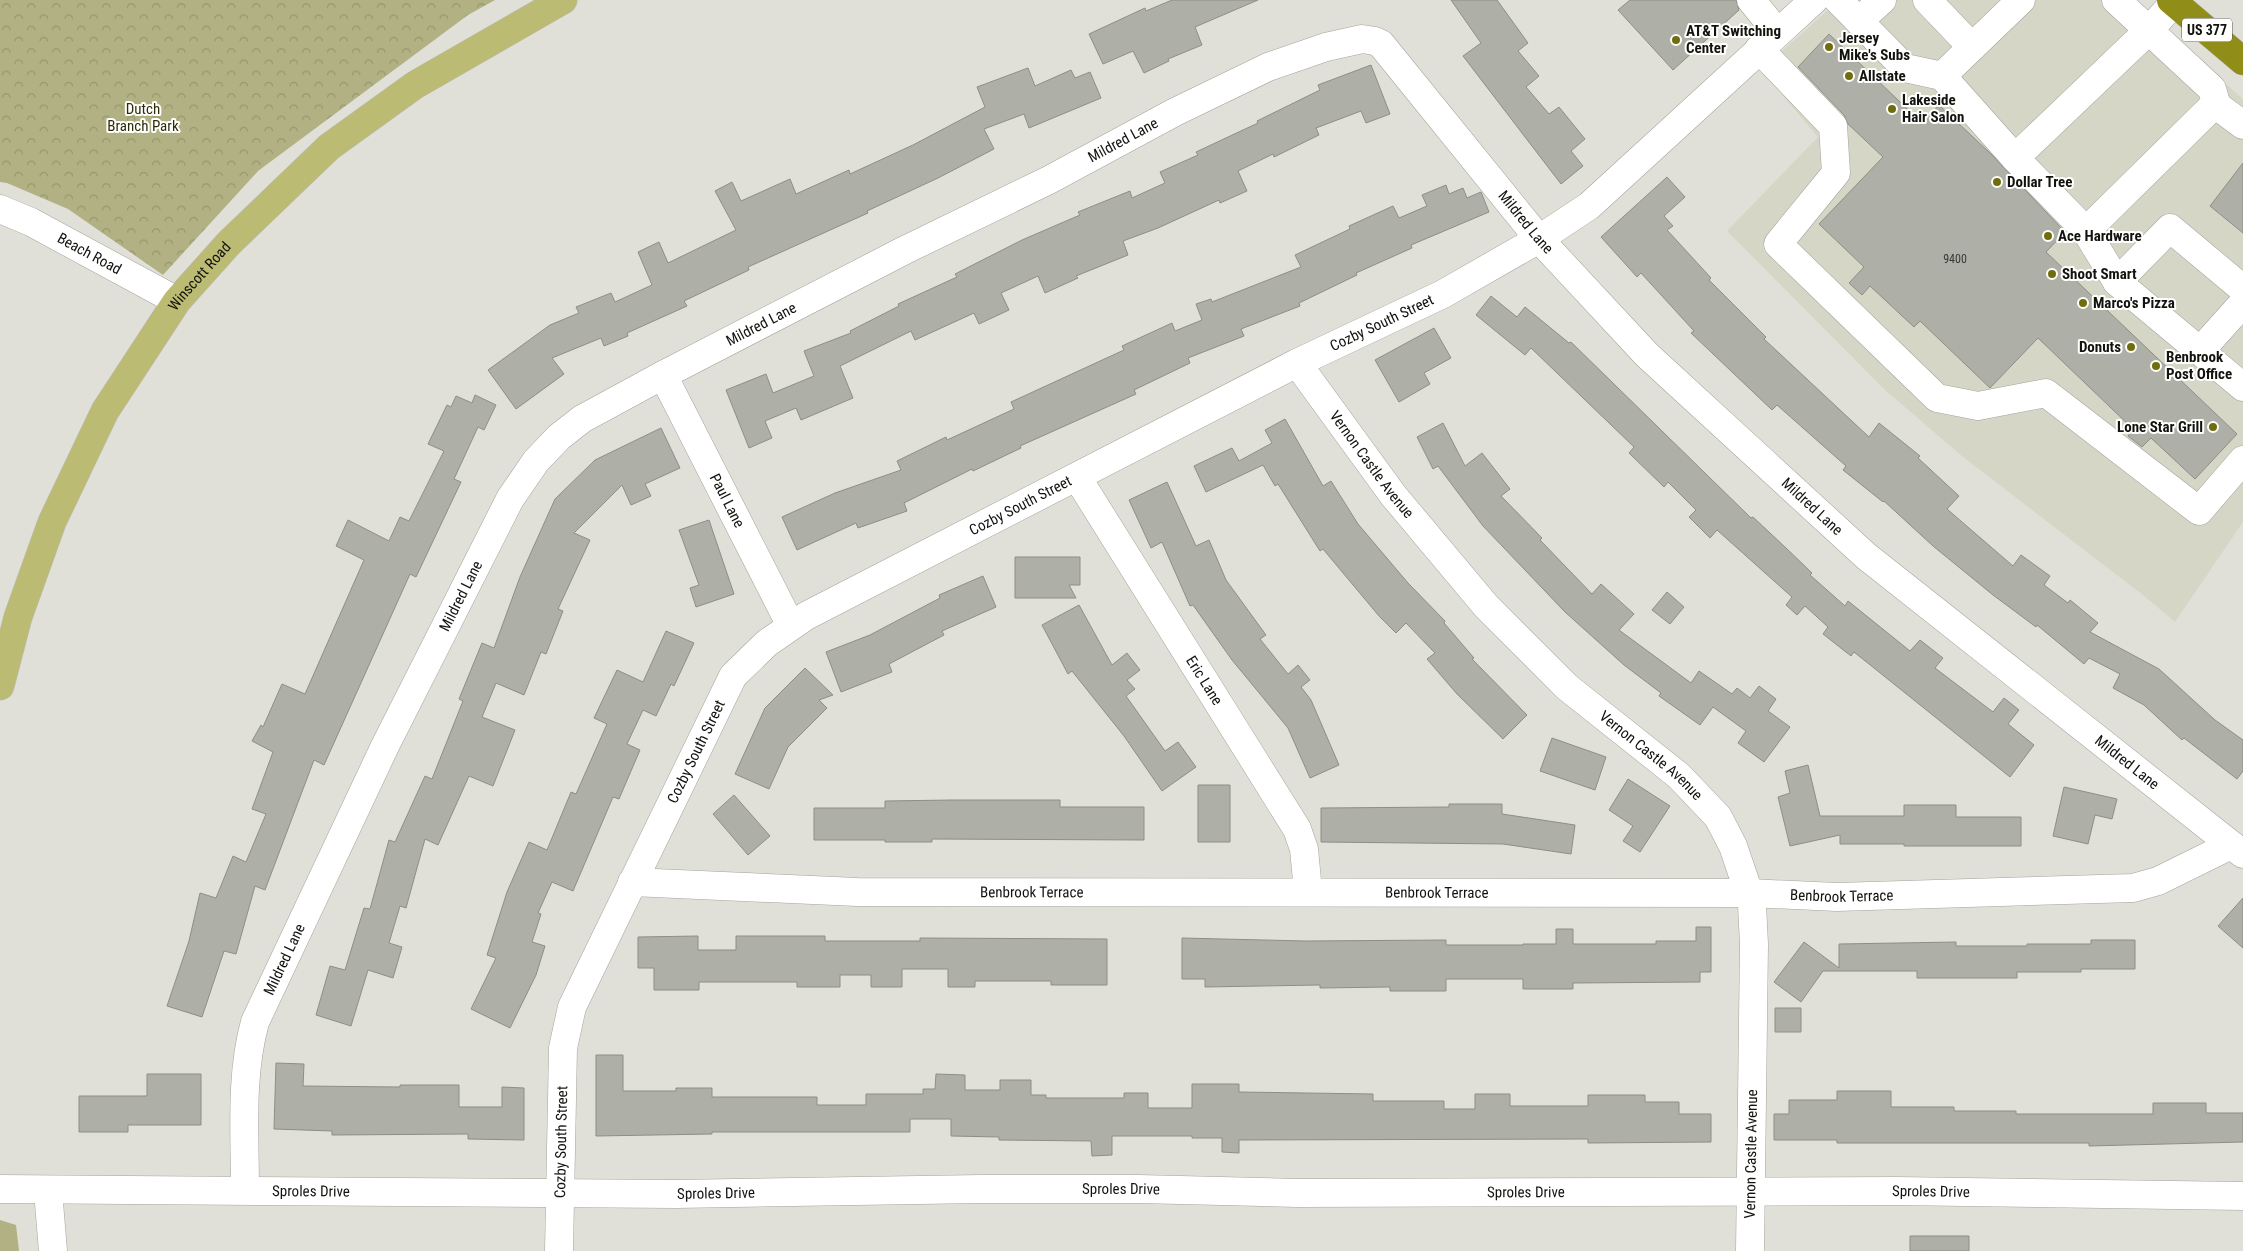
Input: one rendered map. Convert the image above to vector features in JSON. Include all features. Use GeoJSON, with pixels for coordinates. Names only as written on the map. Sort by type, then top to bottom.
{"type":"FeatureCollection","features":[{"type":"Feature","properties":{"kind":"highway","name":"US 377"},"geometry":{"type":"LineString","coordinates":[[2173,1],[2243,61]]}},
{"type":"Feature","properties":{"kind":"main road","name":"Winscott Road"},"geometry":{"type":"LineString","coordinates":[[0,686],[18,617],[52,522],[105,411],[177,301],[229,243],[330,147],[415,85],[563,0]]}},
{"type":"Feature","properties":{"kind":"street"},"geometry":{"type":"LineString","coordinates":[[1751,0],[1768,40],[1833,126],[1836,173],[1778,244],[1937,398],[1978,406],[2046,393],[2199,511],[2243,460]]}},
{"type":"Feature","properties":{"kind":"street","name":"Cozby South Street"},"geometry":{"type":"LineString","coordinates":[[559,1251],[563,1048],[572,1007],[733,676],[767,643],[806,616],[1297,363],[1442,294],[1539,238],[1589,206],[1768,40],[1814,0]]}},
{"type":"Feature","properties":{"kind":"street"},"geometry":{"type":"LineString","coordinates":[[1838,0],[1906,68],[1942,76],[2015,158],[2086,230],[2117,282],[2243,387]]}},
{"type":"Feature","properties":{"kind":"street"},"geometry":{"type":"LineString","coordinates":[[1859,21],[1882,0]]}},
{"type":"Feature","properties":{"kind":"street"},"geometry":{"type":"LineString","coordinates":[[1926,0],[1972,47]]}},
{"type":"Feature","properties":{"kind":"street"},"geometry":{"type":"LineString","coordinates":[[1942,76],[2021,0]]}},
{"type":"Feature","properties":{"kind":"street"},"geometry":{"type":"LineString","coordinates":[[2116,0],[2212,89],[2216,104],[2243,125]]}},
{"type":"Feature","properties":{"kind":"street"},"geometry":{"type":"LineString","coordinates":[[2015,158],[2148,31],[2173,1]]}},
{"type":"Feature","properties":{"kind":"street","name":"Mildred Lane"},"geometry":{"type":"LineString","coordinates":[[245,1190],[246,1069],[249,1044],[255,1022],[385,746],[510,499],[536,462],[559,436],[582,419],[663,375],[905,250],[1049,180],[1175,112],[1259,71],[1326,48],[1362,39],[1381,44],[1539,238],[1647,354],[1866,556],[2237,849]]}},
{"type":"Feature","properties":{"kind":"street"},"geometry":{"type":"LineString","coordinates":[[2086,230],[2216,104]]}},
{"type":"Feature","properties":{"kind":"street","name":"Beach Road"},"geometry":{"type":"LineString","coordinates":[[0,209],[31,222],[177,301]]}},
{"type":"Feature","properties":{"kind":"street"},"geometry":{"type":"LineString","coordinates":[[2117,282],[2170,228],[2243,289]]}},
{"type":"Feature","properties":{"kind":"street"},"geometry":{"type":"LineString","coordinates":[[2200,351],[2243,303]]}},
{"type":"Feature","properties":{"kind":"street","name":"Vernon Castle Avenue"},"geometry":{"type":"LineString","coordinates":[[1297,363],[1393,495],[1486,606],[1567,687],[1679,776],[1718,817],[1733,846],[1752,905],[1754,944],[1750,1251]]}},
{"type":"Feature","properties":{"kind":"street","name":"Paul Lane"},"geometry":{"type":"LineString","coordinates":[[663,375],[791,626]]}},
{"type":"Feature","properties":{"kind":"street","name":"Eric Lane"},"geometry":{"type":"LineString","coordinates":[[1077,477],[1296,830],[1304,849],[1308,892]]}},
{"type":"Feature","properties":{"kind":"street","name":"Benbrook Terrace"},"geometry":{"type":"LineString","coordinates":[[632,882],[857,892],[1749,893],[1837,897],[2133,888],[2158,881],[2237,849]]}},
{"type":"Feature","properties":{"kind":"street","name":"Sproles Drive"},"geometry":{"type":"LineString","coordinates":[[0,1189],[48,1191],[245,1190],[676,1194],[981,1189],[1139,1189],[1296,1193],[1751,1191],[2243,1196]]}},
{"type":"Feature","properties":{"kind":"street"},"geometry":{"type":"LineString","coordinates":[[48,1191],[53,1251]]}},
{"type":"Feature","properties":{"kind":"shaded area"},"geometry":{"type":"Polygon","coordinates":[[[1839,0],[2137,0],[2180,43],[2243,99],[2243,522],[2175,622],[2143,595],[1963,457],[1885,390],[1727,231],[1818,137],[1761,70],[1839,0]]]}},
{"type":"Feature","properties":{"kind":"green space","name":"Dutch Branch Park"},"geometry":{"type":"Polygon","coordinates":[[[0,0],[495,0],[468,15],[258,171],[163,275],[68,209],[7,183],[0,182],[0,0]]]}},
{"type":"Feature","properties":{"kind":"green space"},"geometry":{"type":"Polygon","coordinates":[[[0,1220],[16,1225],[19,1251],[0,1251],[0,1220]]]}},
{"type":"Feature","properties":{"kind":"building"},"geometry":{"type":"Polygon","coordinates":[[[1172,0],[1258,0],[1195,27],[1202,45],[1168,59],[1169,61],[1144,73],[1133,51],[1103,64],[1089,34],[1145,8],[1146,11],[1172,0]]]}},
{"type":"Feature","properties":{"kind":"building"},"geometry":{"type":"Polygon","coordinates":[[[1451,0],[1497,0],[1528,43],[1518,51],[1539,76],[1526,87],[1549,114],[1559,107],[1585,139],[1571,151],[1583,166],[1561,184],[1463,56],[1481,43],[1451,0]]]}},
{"type":"Feature","properties":{"kind":"building","name":"AT&T Switching Center"},"geometry":{"type":"Polygon","coordinates":[[[1630,0],[1736,0],[1739,10],[1673,70],[1618,10],[1630,0]]]}},
{"type":"Feature","properties":{"kind":"building"},"geometry":{"type":"Polygon","coordinates":[[[1829,34],[1922,123],[1939,105],[1991,154],[2065,232],[2046,252],[2237,434],[2195,479],[2151,438],[2142,447],[2128,436],[2133,429],[2038,338],[1990,388],[1920,321],[1914,327],[1870,286],[1862,295],[1849,283],[1864,267],[1819,224],[1883,157],[1848,124],[1844,115],[1798,67],[1829,34]]]}},
{"type":"Feature","properties":{"kind":"building"},"geometry":{"type":"Polygon","coordinates":[[[1371,65],[1390,114],[1366,123],[1361,111],[1316,128],[1319,135],[1274,157],[1273,154],[1238,171],[1247,191],[1220,203],[1219,200],[1158,228],[1123,241],[1128,255],[1076,276],[1078,278],[1045,293],[1038,276],[1001,293],[1009,310],[979,324],[974,313],[915,340],[911,331],[840,366],[853,398],[801,420],[796,408],[765,421],[772,438],[749,448],[726,390],[766,374],[773,393],[814,376],[804,351],[851,333],[850,331],[899,306],[898,304],[957,277],[955,274],[1022,240],[1080,215],[1078,212],[1130,191],[1132,198],[1165,183],[1160,172],[1198,155],[1196,152],[1258,123],[1257,121],[1320,90],[1318,85],[1371,65]]]}},
{"type":"Feature","properties":{"kind":"building"},"geometry":{"type":"Polygon","coordinates":[[[1028,68],[1035,86],[1071,70],[1075,78],[1090,72],[1101,98],[1029,128],[1024,114],[984,129],[994,149],[867,211],[868,213],[748,267],[749,270],[684,301],[687,306],[627,333],[628,336],[604,346],[601,338],[552,358],[564,374],[516,409],[488,370],[550,325],[579,313],[576,307],[611,293],[615,302],[652,285],[638,252],[659,242],[668,263],[736,230],[715,191],[732,182],[741,201],[790,179],[796,194],[849,170],[850,174],[913,145],[985,107],[977,87],[1028,68]]]}},
{"type":"Feature","properties":{"kind":"building"},"geometry":{"type":"Polygon","coordinates":[[[2243,163],[2243,233],[2210,206],[2243,163]]]}},
{"type":"Feature","properties":{"kind":"building"},"geometry":{"type":"Polygon","coordinates":[[[1667,177],[1685,197],[1664,216],[1673,226],[1667,230],[1711,278],[1709,280],[1766,337],[1764,339],[1869,437],[1879,423],[1920,456],[1918,458],[1959,496],[1947,509],[2013,566],[2021,555],[2050,576],[2044,585],[2068,603],[2070,600],[2098,623],[2090,632],[2159,669],[2215,720],[2243,740],[2243,771],[2237,779],[2184,738],[2182,740],[2144,705],[2113,688],[2120,674],[2089,658],[2084,664],[2037,625],[2036,627],[1993,595],[1933,546],[1884,501],[1843,470],[1846,466],[1777,405],[1772,410],[1691,333],[1694,331],[1641,273],[1637,277],[1601,237],[1667,177]]]}},
{"type":"Feature","properties":{"kind":"building"},"geometry":{"type":"Polygon","coordinates":[[[1446,185],[1449,194],[1463,188],[1467,198],[1481,192],[1489,212],[1411,245],[1412,248],[1356,273],[1357,275],[1299,303],[1300,306],[1241,329],[1244,336],[1188,358],[1190,363],[1134,390],[1136,394],[1020,446],[1021,448],[973,471],[972,469],[904,503],[907,511],[858,528],[856,523],[797,550],[782,517],[835,493],[901,470],[897,461],[946,437],[947,440],[1014,409],[1011,402],[1124,350],[1122,346],[1172,323],[1175,331],[1202,320],[1196,304],[1211,299],[1212,302],[1301,267],[1295,255],[1350,229],[1349,226],[1393,206],[1399,218],[1427,206],[1422,195],[1446,185]]]}},
{"type":"Feature","properties":{"kind":"building"},"geometry":{"type":"Polygon","coordinates":[[[1491,296],[1517,317],[1525,307],[1569,343],[1571,342],[1751,518],[1753,517],[1812,573],[1810,575],[1845,606],[1848,601],[1910,651],[1920,640],[1943,658],[1935,668],[1993,712],[2004,698],[2019,710],[2008,724],[2034,745],[2010,777],[1854,652],[1851,656],[1823,634],[1828,627],[1805,606],[1797,615],[1786,605],[1792,597],[1717,530],[1710,538],[1689,517],[1696,510],[1668,482],[1664,487],[1629,453],[1634,447],[1531,348],[1525,355],[1476,315],[1491,296]]]}},
{"type":"Feature","properties":{"kind":"building"},"geometry":{"type":"Polygon","coordinates":[[[1434,328],[1451,358],[1424,373],[1430,384],[1399,402],[1375,360],[1434,328]]]}},
{"type":"Feature","properties":{"kind":"building"},"geometry":{"type":"Polygon","coordinates":[[[475,395],[496,405],[484,430],[478,427],[454,479],[461,482],[416,577],[410,574],[324,765],[314,760],[265,890],[255,886],[236,954],[224,951],[202,1017],[167,1006],[189,941],[200,893],[216,898],[233,856],[246,862],[266,814],[252,809],[273,752],[252,741],[261,725],[263,727],[282,684],[305,694],[364,560],[336,546],[348,520],[389,541],[400,517],[409,521],[444,451],[428,444],[447,405],[451,407],[456,396],[472,403],[475,395]]]}},
{"type":"Feature","properties":{"kind":"building"},"geometry":{"type":"Polygon","coordinates":[[[1285,419],[1323,486],[1331,481],[1358,524],[1408,583],[1445,621],[1444,623],[1474,658],[1472,659],[1527,715],[1503,739],[1457,694],[1427,659],[1435,653],[1406,623],[1396,633],[1379,616],[1323,549],[1320,551],[1278,484],[1275,486],[1263,465],[1206,492],[1194,466],[1232,448],[1239,461],[1272,443],[1265,430],[1285,419]]]}},
{"type":"Feature","properties":{"kind":"building"},"geometry":{"type":"Polygon","coordinates":[[[1443,423],[1465,466],[1482,453],[1510,489],[1501,496],[1592,594],[1601,584],[1634,614],[1619,630],[1691,683],[1699,671],[1732,694],[1737,688],[1750,698],[1759,686],[1776,699],[1768,711],[1790,727],[1764,762],[1738,743],[1746,731],[1713,707],[1700,725],[1659,696],[1661,693],[1624,665],[1565,612],[1483,526],[1438,466],[1433,469],[1417,437],[1443,423]]]}},
{"type":"Feature","properties":{"kind":"building"},"geometry":{"type":"Polygon","coordinates":[[[661,428],[680,468],[645,484],[651,496],[631,505],[622,485],[574,533],[590,540],[558,609],[563,611],[546,654],[541,652],[524,695],[496,683],[482,717],[515,730],[493,786],[469,776],[438,845],[425,839],[406,908],[400,906],[389,943],[402,947],[393,978],[368,970],[351,1026],[316,1015],[330,966],[345,970],[364,908],[370,909],[389,840],[395,842],[425,776],[432,779],[463,701],[459,699],[482,643],[494,648],[520,577],[555,499],[595,460],[661,428]]]}},
{"type":"Feature","properties":{"kind":"building"},"geometry":{"type":"Polygon","coordinates":[[[1167,482],[1196,546],[1209,540],[1226,580],[1266,635],[1260,639],[1288,674],[1298,665],[1310,680],[1301,687],[1311,700],[1339,765],[1310,778],[1288,728],[1232,660],[1193,605],[1190,606],[1162,542],[1151,548],[1129,500],[1167,482]]]}},
{"type":"Feature","properties":{"kind":"building"},"geometry":{"type":"Polygon","coordinates":[[[709,520],[734,594],[696,607],[690,588],[699,585],[679,530],[709,520]]]}},
{"type":"Feature","properties":{"kind":"building"},"geometry":{"type":"Polygon","coordinates":[[[1015,557],[1080,557],[1080,585],[1069,585],[1076,598],[1015,598],[1015,557]]]}},
{"type":"Feature","properties":{"kind":"building"},"geometry":{"type":"Polygon","coordinates":[[[983,576],[996,607],[942,631],[944,635],[889,664],[892,672],[841,692],[826,652],[870,635],[940,598],[939,595],[983,576]]]}},
{"type":"Feature","properties":{"kind":"building"},"geometry":{"type":"Polygon","coordinates":[[[1667,592],[1684,607],[1670,624],[1652,610],[1667,592]]]}},
{"type":"Feature","properties":{"kind":"building"},"geometry":{"type":"Polygon","coordinates":[[[1079,605],[1112,665],[1127,653],[1140,670],[1127,680],[1135,689],[1126,696],[1165,751],[1178,742],[1196,767],[1162,791],[1124,736],[1072,671],[1068,674],[1042,625],[1079,605]]]}},
{"type":"Feature","properties":{"kind":"building"},"geometry":{"type":"Polygon","coordinates":[[[666,631],[694,643],[674,686],[671,684],[656,716],[643,710],[627,744],[640,750],[619,799],[613,797],[573,891],[552,882],[538,913],[541,914],[532,942],[545,946],[536,975],[510,1028],[471,1009],[496,958],[487,955],[507,892],[529,842],[547,850],[571,792],[576,794],[607,724],[594,718],[617,670],[643,682],[666,631]]]}},
{"type":"Feature","properties":{"kind":"building"},"geometry":{"type":"Polygon","coordinates":[[[805,668],[833,695],[819,700],[827,708],[788,747],[769,789],[735,774],[765,708],[805,668]]]}},
{"type":"Feature","properties":{"kind":"building"},"geometry":{"type":"Polygon","coordinates":[[[1552,738],[1606,757],[1595,790],[1540,771],[1552,738]]]}},
{"type":"Feature","properties":{"kind":"building"},"geometry":{"type":"Polygon","coordinates":[[[1808,765],[1820,816],[1904,816],[1904,805],[1956,805],[1956,817],[2021,817],[2021,846],[1840,844],[1840,835],[1790,846],[1778,797],[1790,793],[1785,771],[1808,765]]]}},
{"type":"Feature","properties":{"kind":"building"},"geometry":{"type":"Polygon","coordinates":[[[1628,779],[1670,806],[1640,852],[1623,841],[1633,826],[1609,810],[1628,779]]]}},
{"type":"Feature","properties":{"kind":"building"},"geometry":{"type":"Polygon","coordinates":[[[1198,785],[1230,785],[1230,842],[1198,842],[1198,785]]]}},
{"type":"Feature","properties":{"kind":"building"},"geometry":{"type":"Polygon","coordinates":[[[2064,787],[2117,799],[2112,819],[2095,815],[2088,844],[2053,836],[2064,787]]]}},
{"type":"Feature","properties":{"kind":"building"},"geometry":{"type":"Polygon","coordinates":[[[734,795],[770,836],[748,855],[713,814],[734,795]]]}},
{"type":"Feature","properties":{"kind":"building"},"geometry":{"type":"Polygon","coordinates":[[[1060,800],[1060,807],[1144,807],[1144,840],[932,839],[932,842],[885,842],[885,840],[814,840],[814,808],[885,808],[885,801],[1060,800]]]}},
{"type":"Feature","properties":{"kind":"building"},"geometry":{"type":"Polygon","coordinates":[[[1449,804],[1502,804],[1502,814],[1575,825],[1571,854],[1503,844],[1321,842],[1321,808],[1449,807],[1449,804]]]}},
{"type":"Feature","properties":{"kind":"building"},"geometry":{"type":"Polygon","coordinates":[[[2243,898],[2243,948],[2218,926],[2243,898]]]}},
{"type":"Feature","properties":{"kind":"building"},"geometry":{"type":"Polygon","coordinates":[[[1696,927],[1711,927],[1711,972],[1700,972],[1700,982],[1573,983],[1573,989],[1523,989],[1523,979],[1446,979],[1446,991],[1390,991],[1390,987],[1320,988],[1320,985],[1205,987],[1205,979],[1182,979],[1182,938],[1305,941],[1446,940],[1446,945],[1523,945],[1556,944],[1556,929],[1573,929],[1573,944],[1656,944],[1656,941],[1696,941],[1696,927]]]}},
{"type":"Feature","properties":{"kind":"building"},"geometry":{"type":"Polygon","coordinates":[[[698,936],[698,950],[736,950],[736,936],[825,936],[825,941],[920,941],[920,938],[1107,939],[1107,985],[1051,985],[1051,981],[975,981],[975,987],[948,987],[948,969],[902,969],[902,987],[871,987],[871,975],[840,975],[840,987],[797,987],[797,982],[699,982],[699,990],[654,990],[654,968],[638,968],[638,937],[698,936]]]}},
{"type":"Feature","properties":{"kind":"building"},"geometry":{"type":"Polygon","coordinates":[[[2091,940],[2135,940],[2135,969],[2081,969],[2081,972],[2017,972],[2017,978],[1917,978],[1917,971],[1823,971],[1801,1002],[1774,982],[1804,942],[1839,968],[1839,944],[1956,942],[1956,946],[2027,946],[2027,944],[2091,944],[2091,940]]]}},
{"type":"Feature","properties":{"kind":"building"},"geometry":{"type":"Polygon","coordinates":[[[1775,1008],[1801,1008],[1801,1032],[1775,1032],[1775,1008]]]}},
{"type":"Feature","properties":{"kind":"building"},"geometry":{"type":"Polygon","coordinates":[[[596,1055],[623,1055],[623,1091],[676,1091],[676,1088],[712,1088],[712,1097],[817,1097],[817,1105],[866,1105],[866,1094],[923,1094],[923,1089],[935,1089],[936,1074],[965,1075],[965,1090],[1000,1090],[1000,1080],[1031,1080],[1031,1095],[1046,1095],[1046,1098],[1124,1098],[1124,1093],[1148,1093],[1148,1108],[1192,1108],[1192,1084],[1239,1084],[1239,1092],[1373,1094],[1373,1101],[1444,1101],[1444,1109],[1475,1109],[1475,1094],[1510,1094],[1510,1106],[1588,1106],[1588,1095],[1645,1095],[1645,1102],[1679,1102],[1679,1114],[1711,1114],[1711,1142],[1588,1143],[1588,1139],[1239,1140],[1239,1153],[1222,1152],[1222,1138],[1112,1136],[1112,1155],[1092,1156],[1091,1141],[999,1140],[999,1137],[951,1136],[951,1119],[910,1119],[910,1132],[712,1132],[712,1134],[596,1136],[596,1055]]]}},
{"type":"Feature","properties":{"kind":"building"},"geometry":{"type":"Polygon","coordinates":[[[276,1063],[304,1064],[303,1086],[400,1087],[400,1085],[459,1085],[459,1107],[502,1107],[502,1087],[524,1088],[524,1140],[468,1139],[468,1134],[332,1135],[332,1131],[274,1129],[276,1063]]]}},
{"type":"Feature","properties":{"kind":"building"},"geometry":{"type":"Polygon","coordinates":[[[147,1074],[201,1074],[201,1125],[128,1125],[128,1132],[79,1132],[79,1096],[147,1096],[147,1074]]]}},
{"type":"Feature","properties":{"kind":"building"},"geometry":{"type":"Polygon","coordinates":[[[1837,1091],[1891,1091],[1891,1107],[1954,1107],[1954,1111],[2016,1111],[2016,1114],[2153,1114],[2153,1103],[2206,1103],[2206,1113],[2243,1113],[2243,1142],[2089,1146],[2089,1143],[1837,1143],[1837,1140],[1774,1140],[1774,1114],[1789,1114],[1789,1100],[1837,1100],[1837,1091]]]}},
{"type":"Feature","properties":{"kind":"building"},"geometry":{"type":"Polygon","coordinates":[[[1910,1236],[1969,1236],[1969,1251],[1910,1251],[1910,1236]]]}},
{"type":"Feature","properties":{"kind":"place","name":"AT&T Switching Center"},"geometry":{"type":"Point","coordinates":[1676,40]}},
{"type":"Feature","properties":{"kind":"place","name":"Jersey Mike's Subs"},"geometry":{"type":"Point","coordinates":[1829,47]}},
{"type":"Feature","properties":{"kind":"place","name":"Allstate"},"geometry":{"type":"Point","coordinates":[1849,76]}},
{"type":"Feature","properties":{"kind":"place","name":"Lakeside Hair Salon"},"geometry":{"type":"Point","coordinates":[1892,109]}},
{"type":"Feature","properties":{"kind":"place","name":"Dollar Tree"},"geometry":{"type":"Point","coordinates":[1997,182]}},
{"type":"Feature","properties":{"kind":"place","name":"Ace Hardware"},"geometry":{"type":"Point","coordinates":[2048,236]}},
{"type":"Feature","properties":{"kind":"place","name":"Shoot Smart"},"geometry":{"type":"Point","coordinates":[2052,274]}},
{"type":"Feature","properties":{"kind":"place","name":"Marco's Pizza"},"geometry":{"type":"Point","coordinates":[2083,303]}},
{"type":"Feature","properties":{"kind":"place","name":"Donuts"},"geometry":{"type":"Point","coordinates":[2131,347]}},
{"type":"Feature","properties":{"kind":"place","name":"Benbrook Post Office"},"geometry":{"type":"Point","coordinates":[2156,366]}},
{"type":"Feature","properties":{"kind":"place","name":"Lone Star Grill"},"geometry":{"type":"Point","coordinates":[2213,427]}}]}
